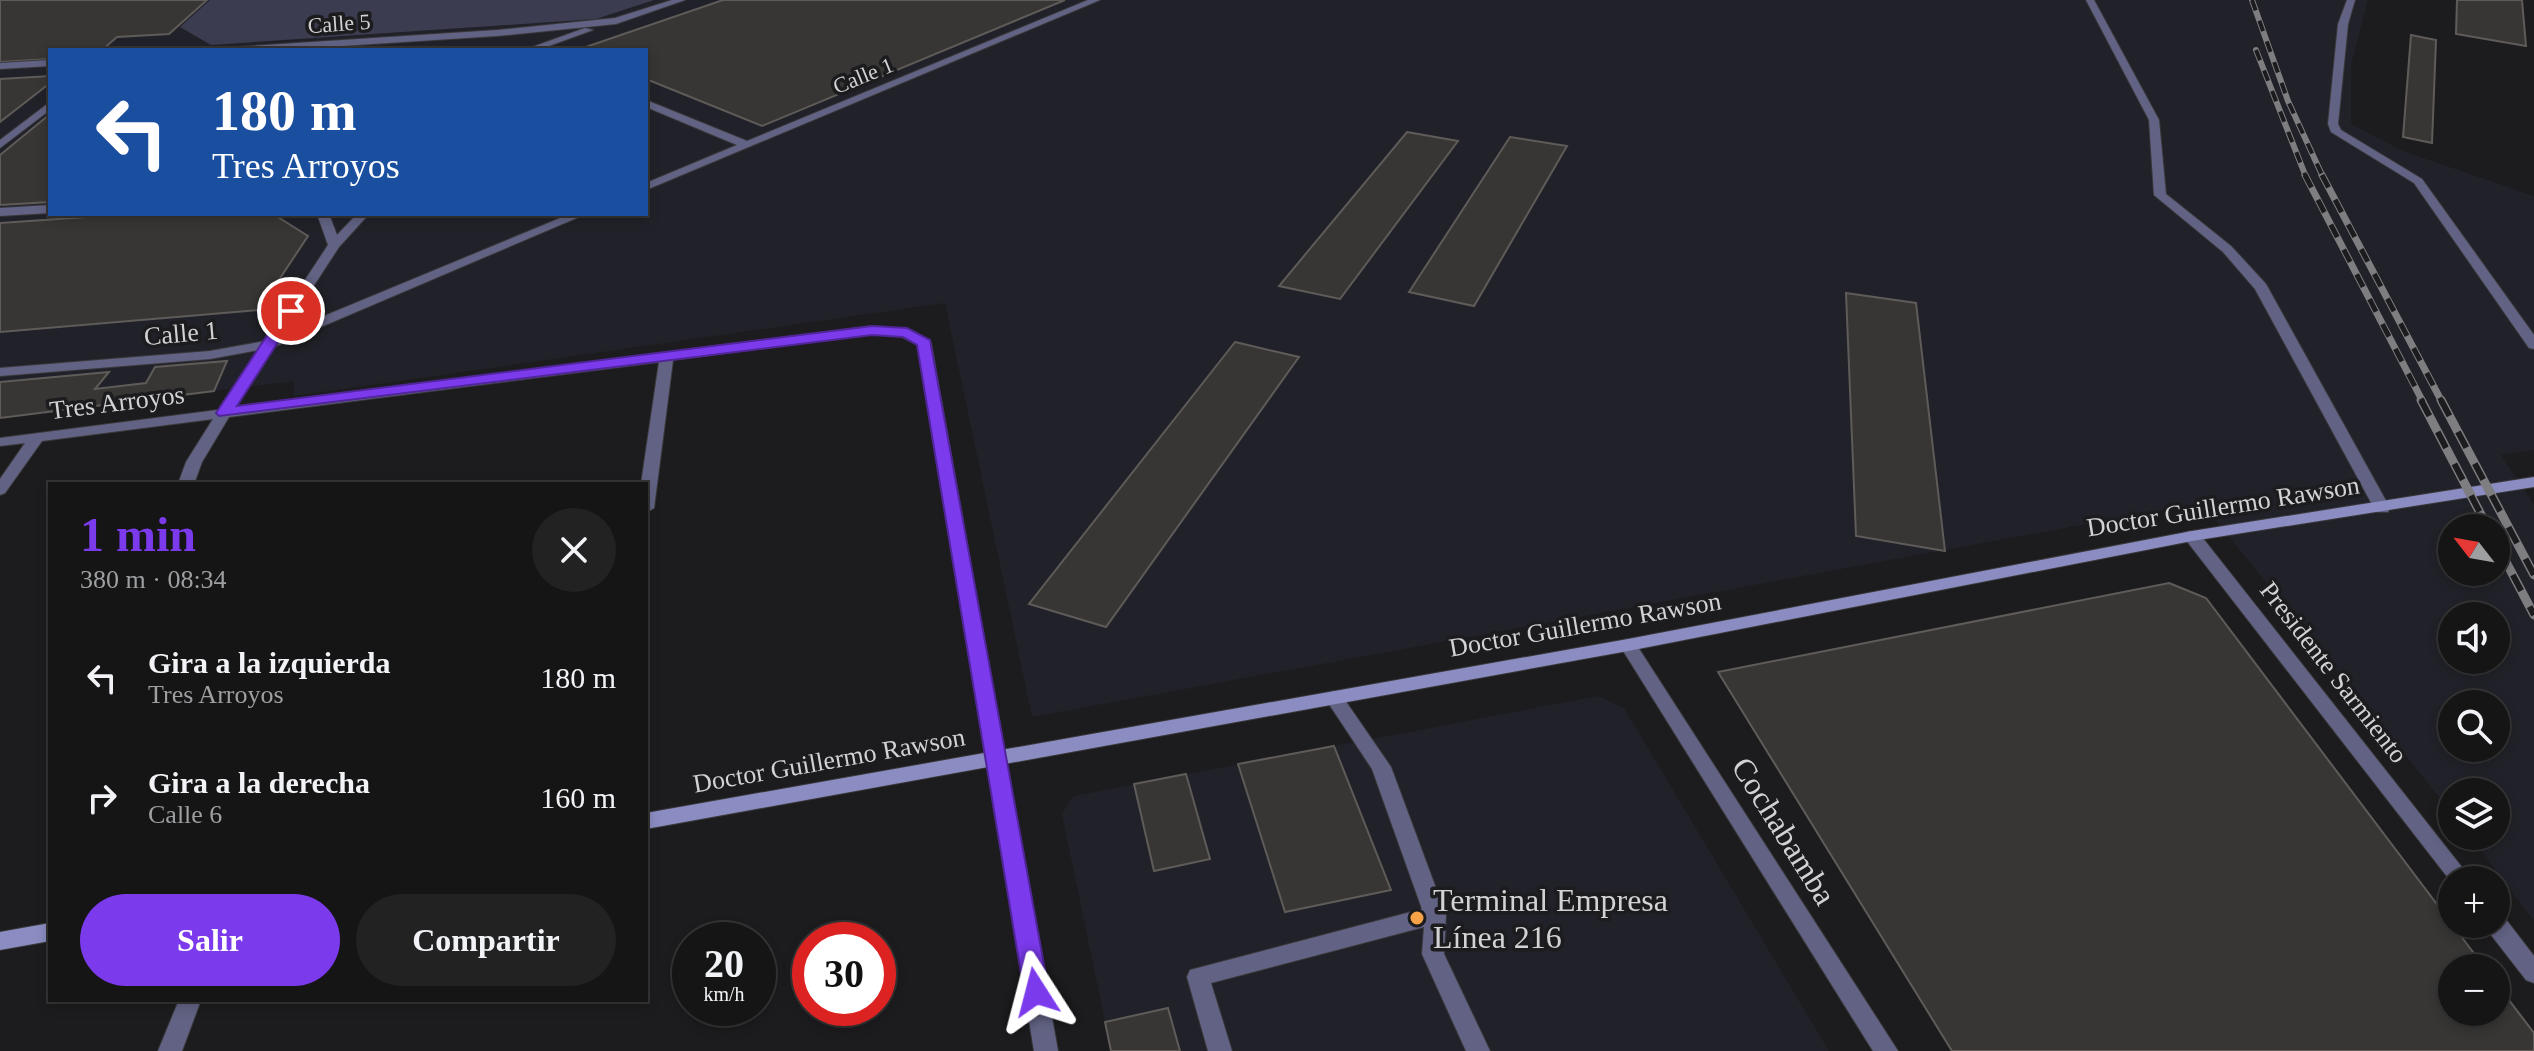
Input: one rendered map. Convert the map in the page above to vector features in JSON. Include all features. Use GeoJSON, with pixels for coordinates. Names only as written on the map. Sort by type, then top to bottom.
{"type":"FeatureCollection","features":[{"type":"Feature","properties":{"kind":"street","name":"Calle 5"},"geometry":{"type":"LineString","coordinates":[[267,48],[497,33],[616,21],[681,0]]}},
{"type":"Feature","properties":{"kind":"street","name":"Calle 1"},"geometry":{"type":"LineString","coordinates":[[648,186],[1096,0]]}},
{"type":"Feature","properties":{"kind":"street"},"geometry":{"type":"LineString","coordinates":[[2090,0],[2154,120],[2160,195],[2227,249],[2261,287],[2382,508]]}},
{"type":"Feature","properties":{"kind":"street"},"geometry":{"type":"LineString","coordinates":[[2351,0],[2343,24],[2333,124],[2336,132],[2418,181],[2534,345]]}},
{"type":"Feature","properties":{"kind":"street"},"geometry":{"type":"LineString","coordinates":[[660,7],[679,13]]}},
{"type":"Feature","properties":{"kind":"street"},"geometry":{"type":"LineString","coordinates":[[631,16],[649,23]]}},
{"type":"Feature","properties":{"kind":"street"},"geometry":{"type":"LineString","coordinates":[[535,48],[616,21]]}},
{"type":"Feature","properties":{"kind":"street"},"geometry":{"type":"LineString","coordinates":[[497,33],[510,41]]}},
{"type":"Feature","properties":{"kind":"street"},"geometry":{"type":"LineString","coordinates":[[0,66],[48,63]]}},
{"type":"Feature","properties":{"kind":"street"},"geometry":{"type":"LineString","coordinates":[[648,104],[746,145]]}},
{"type":"Feature","properties":{"kind":"street"},"geometry":{"type":"LineString","coordinates":[[0,145],[48,107]]}},
{"type":"Feature","properties":{"kind":"street"},"geometry":{"type":"LineString","coordinates":[[0,212],[48,209]]}},
{"type":"Feature","properties":{"kind":"street"},"geometry":{"type":"LineString","coordinates":[[324,216],[334,245]]}},
{"type":"Feature","properties":{"kind":"street"},"geometry":{"type":"LineString","coordinates":[[187,482],[194,462],[269,344],[334,245],[361,216]]}},
{"type":"Feature","properties":{"kind":"street","name":"Calle 1"},"geometry":{"type":"LineString","coordinates":[[0,372],[210,355],[269,344],[575,216]]}},
{"type":"Feature","properties":{"kind":"street","name":"Tres Arroyos"},"geometry":{"type":"LineString","coordinates":[[0,442],[872,330],[907,332],[924,343],[997,758]]}},
{"type":"Feature","properties":{"kind":"street"},"geometry":{"type":"LineString","coordinates":[[648,493],[666,358]]}},
{"type":"Feature","properties":{"kind":"street"},"geometry":{"type":"LineString","coordinates":[[0,490],[37,437]]}},
{"type":"Feature","properties":{"kind":"street","name":"Doctor Guillermo Rawson"},"geometry":{"type":"LineString","coordinates":[[648,821],[1628,645],[2192,536],[2534,482]]}},
{"type":"Feature","properties":{"kind":"street","name":"Presidente Sarmiento"},"geometry":{"type":"LineString","coordinates":[[2192,536],[2451,866]]}},
{"type":"Feature","properties":{"kind":"street","name":"Cochabamba"},"geometry":{"type":"LineString","coordinates":[[1628,645],[1886,1051]]}},
{"type":"Feature","properties":{"kind":"street"},"geometry":{"type":"LineString","coordinates":[[1334,698],[1381,767],[1435,915],[1433,954],[1478,1051]]}},
{"type":"Feature","properties":{"kind":"street"},"geometry":{"type":"LineString","coordinates":[[997,758],[1046,1051]]}},
{"type":"Feature","properties":{"kind":"street"},"geometry":{"type":"LineString","coordinates":[[1220,1051],[1198,977],[1435,915]]}},
{"type":"Feature","properties":{"kind":"street"},"geometry":{"type":"LineString","coordinates":[[0,941],[48,932]]}},
{"type":"Feature","properties":{"kind":"street"},"geometry":{"type":"LineString","coordinates":[[2507,938],[2534,973]]}},
{"type":"Feature","properties":{"kind":"street"},"geometry":{"type":"LineString","coordinates":[[170,1051],[189,1002]]}},
{"type":"Feature","properties":{"kind":"shaded area"},"geometry":{"type":"Polygon","coordinates":[[[0,0],[2368,0],[2351,65],[2351,124],[2403,151],[2534,196],[2534,450],[2501,455],[2534,505],[2534,921],[2510,889],[2510,866],[2493,866],[2481,850],[2510,850],[2510,778],[2438,778],[2438,796],[2202,503],[1032,717],[945,303],[294,396],[294,381],[0,418],[0,0]]]}},
{"type":"Feature","properties":{"kind":"shaded area"},"geometry":{"type":"Polygon","coordinates":[[[210,0],[654,0],[596,19],[211,45],[180,27],[210,0]]]}},
{"type":"Feature","properties":{"kind":"shaded area","name":"Terminal Empresa Línea 216"},"geometry":{"type":"Polygon","coordinates":[[[1598,696],[1624,708],[1829,1051],[1111,1051],[1062,814],[1073,796],[1598,696]]]}},
{"type":"Feature","properties":{"kind":"building"},"geometry":{"type":"Polygon","coordinates":[[[0,0],[207,0],[169,34],[117,37],[104,48],[48,48],[48,59],[0,62],[0,0]]]}},
{"type":"Feature","properties":{"kind":"building"},"geometry":{"type":"Polygon","coordinates":[[[723,0],[1065,0],[762,126],[648,80],[648,48],[583,48],[723,0]]]}},
{"type":"Feature","properties":{"kind":"building"},"geometry":{"type":"Polygon","coordinates":[[[2457,0],[2522,0],[2526,46],[2456,34],[2457,0]]]}},
{"type":"Feature","properties":{"kind":"building"},"geometry":{"type":"Polygon","coordinates":[[[2411,35],[2436,40],[2432,143],[2403,137],[2411,35]]]}},
{"type":"Feature","properties":{"kind":"building"},"geometry":{"type":"Polygon","coordinates":[[[48,76],[48,85],[0,122],[0,79],[48,76]]]}},
{"type":"Feature","properties":{"kind":"building"},"geometry":{"type":"Polygon","coordinates":[[[48,116],[48,202],[0,205],[0,155],[48,116]]]}},
{"type":"Feature","properties":{"kind":"building"},"geometry":{"type":"Polygon","coordinates":[[[1407,132],[1458,141],[1340,299],[1279,286],[1407,132]]]}},
{"type":"Feature","properties":{"kind":"building"},"geometry":{"type":"Polygon","coordinates":[[[1510,137],[1567,146],[1474,306],[1409,292],[1510,137]]]}},
{"type":"Feature","properties":{"kind":"building"},"geometry":{"type":"Polygon","coordinates":[[[102,216],[276,216],[308,236],[259,310],[0,332],[0,223],[102,216]]]}},
{"type":"Feature","properties":{"kind":"building"},"geometry":{"type":"Polygon","coordinates":[[[1846,293],[1916,303],[1945,551],[1856,536],[1846,293]]]}},
{"type":"Feature","properties":{"kind":"building"},"geometry":{"type":"Polygon","coordinates":[[[1235,342],[1299,357],[1106,627],[1029,604],[1235,342]]]}},
{"type":"Feature","properties":{"kind":"building"},"geometry":{"type":"Polygon","coordinates":[[[227,361],[214,391],[0,418],[0,382],[109,372],[95,389],[146,383],[155,367],[227,361]]]}},
{"type":"Feature","properties":{"kind":"building"},"geometry":{"type":"Polygon","coordinates":[[[2169,583],[2206,598],[2438,906],[2438,938],[2462,938],[2474,954],[2438,954],[2438,1026],[2510,1026],[2510,1001],[2534,1033],[2534,1051],[1952,1051],[1718,672],[2169,583]]]}},
{"type":"Feature","properties":{"kind":"building"},"geometry":{"type":"Polygon","coordinates":[[[1334,746],[1391,890],[1285,912],[1238,764],[1334,746]]]}},
{"type":"Feature","properties":{"kind":"building"},"geometry":{"type":"Polygon","coordinates":[[[1186,774],[1210,859],[1154,871],[1134,784],[1186,774]]]}},
{"type":"Feature","properties":{"kind":"building"},"geometry":{"type":"Polygon","coordinates":[[[1168,1008],[1180,1051],[1111,1051],[1105,1022],[1168,1008]]]}},
{"type":"Feature","properties":{"kind":"railway"},"geometry":{"type":"LineString","coordinates":[[2252,0],[2288,101],[2323,176]]}},
{"type":"Feature","properties":{"kind":"railway"},"geometry":{"type":"LineString","coordinates":[[2256,50],[2306,177]]}},
{"type":"Feature","properties":{"kind":"railway"},"geometry":{"type":"LineString","coordinates":[[2323,176],[2442,402]]}},
{"type":"Feature","properties":{"kind":"railway"},"geometry":{"type":"LineString","coordinates":[[2306,177],[2423,402]]}},
{"type":"Feature","properties":{"kind":"railway"},"geometry":{"type":"LineString","coordinates":[[2421,400],[2481,514]]}},
{"type":"Feature","properties":{"kind":"railway"},"geometry":{"type":"LineString","coordinates":[[2441,400],[2534,575]]}},
{"type":"Feature","properties":{"kind":"railway"},"geometry":{"type":"LineString","coordinates":[[2510,570],[2534,615]]}},
{"type":"Feature","properties":{"kind":"place","name":"Terminal Empresa Línea 216"},"geometry":{"type":"Point","coordinates":[1417,918]}},
{"type":"Feature","properties":{"kind":"route"},"geometry":{"type":"LineString","coordinates":[[291,311],[224,413],[872,330],[907,332],[924,343],[1036,992]]}}]}
